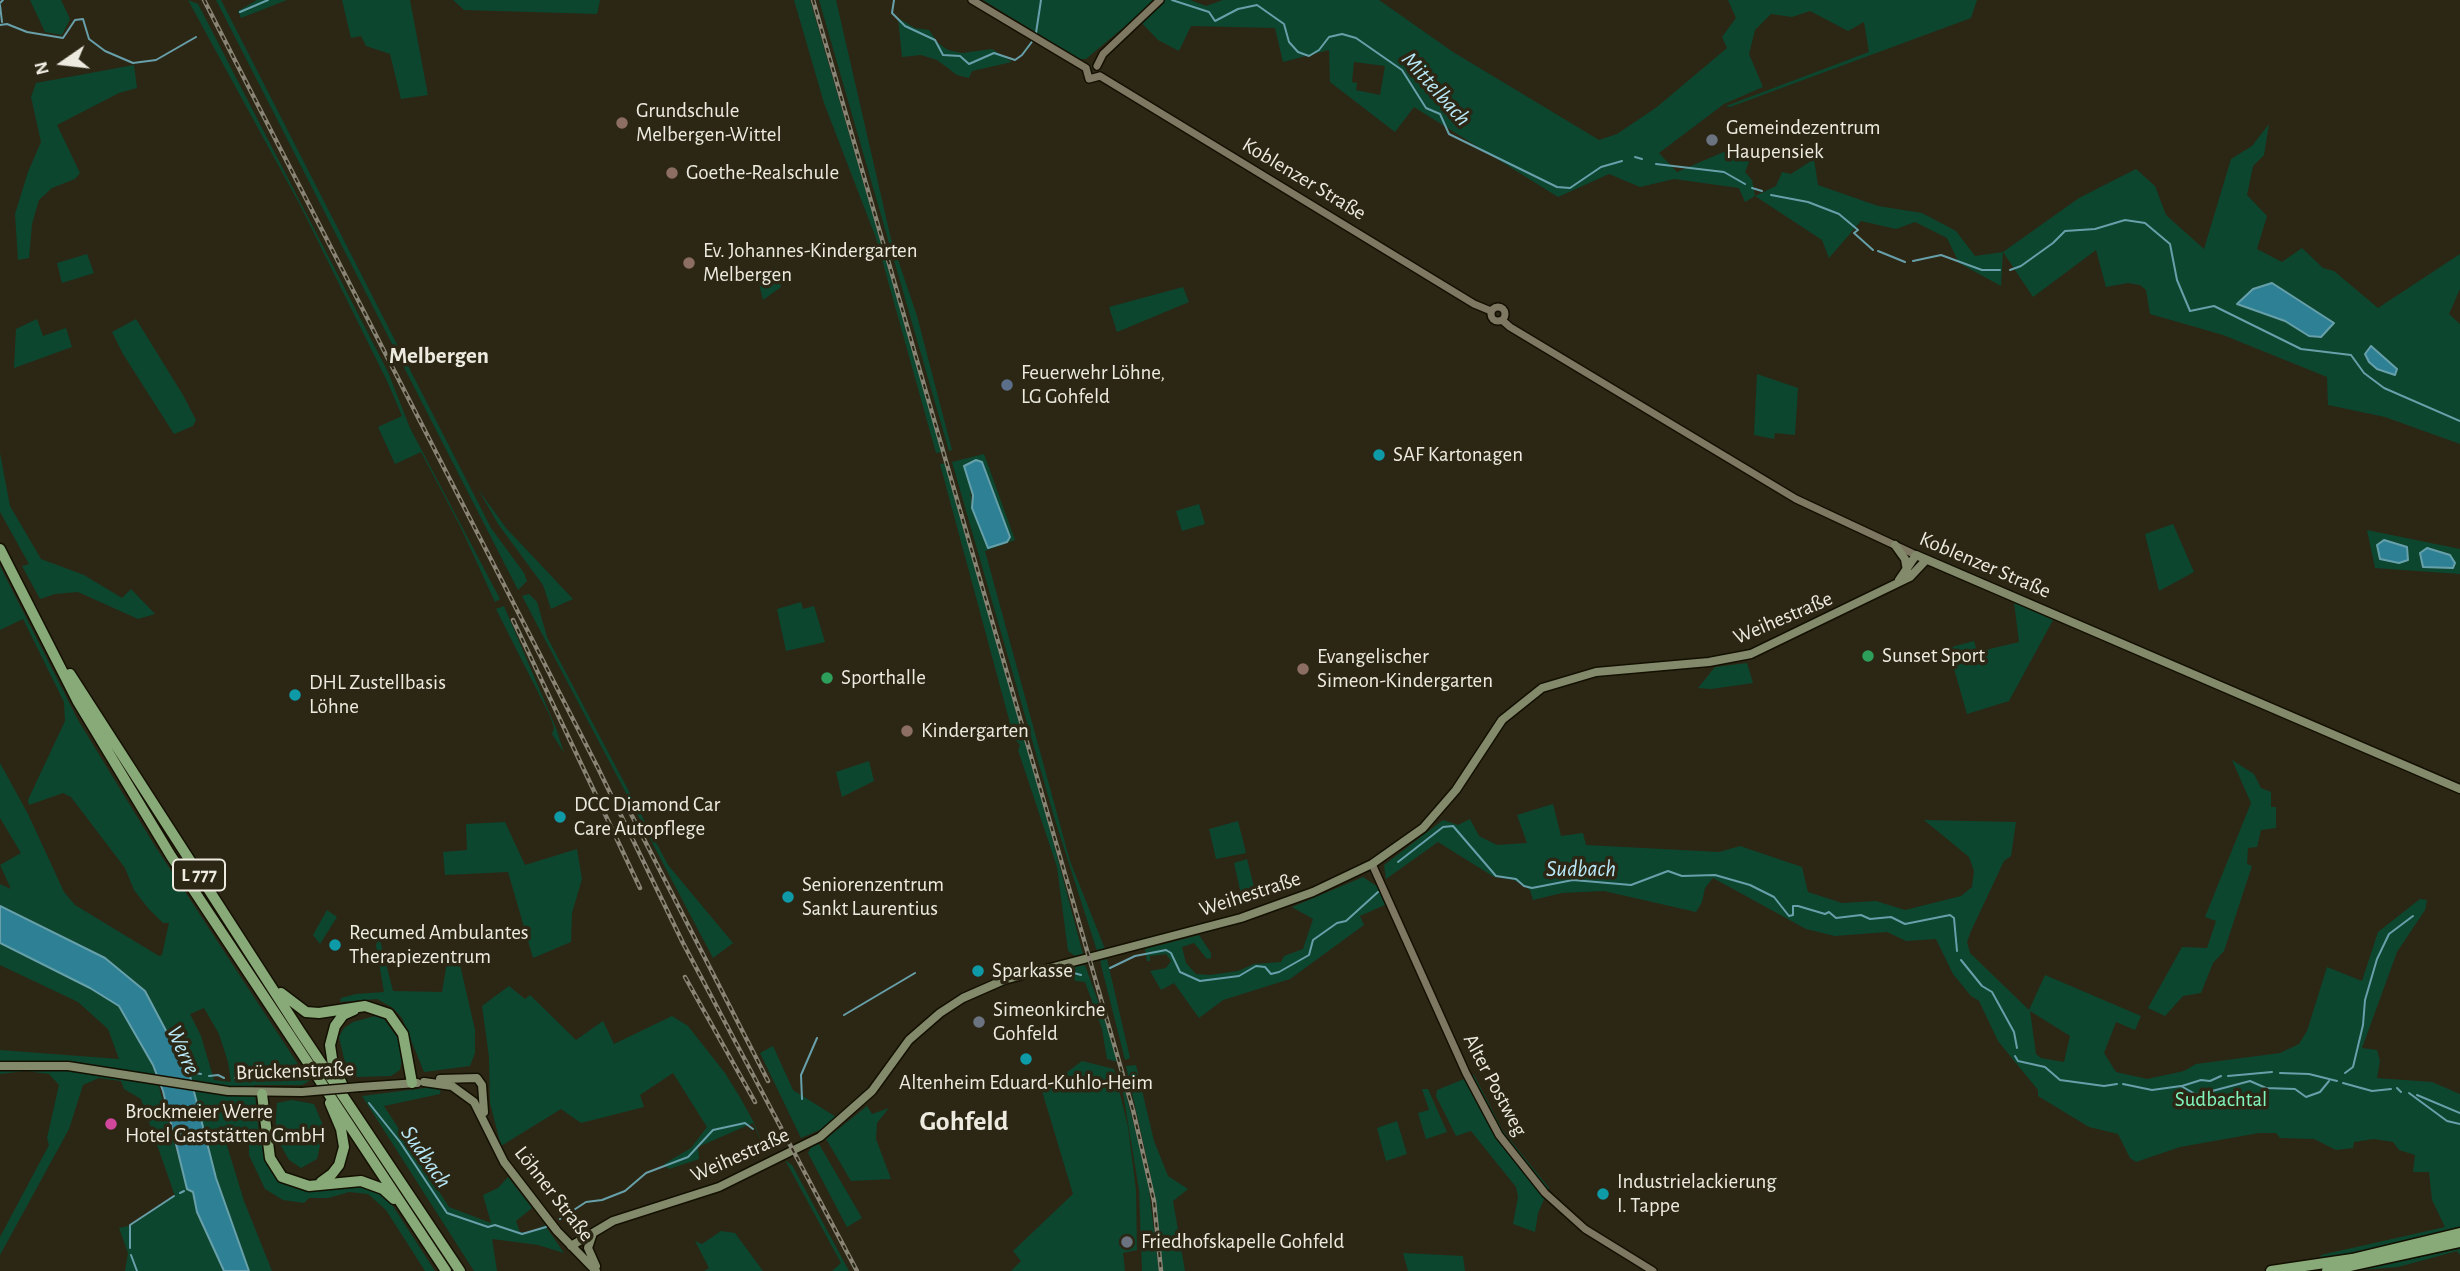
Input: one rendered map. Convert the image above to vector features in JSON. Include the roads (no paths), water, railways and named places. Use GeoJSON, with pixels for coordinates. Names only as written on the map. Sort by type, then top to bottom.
{"type":"FeatureCollection","features":[{"type":"Feature","properties":{"kind":"highway","name":"L 777"},"geometry":{"type":"LineString","coordinates":[[0,549],[78,702],[171,856],[446,1271]]}},
{"type":"Feature","properties":{"kind":"highway","name":"L 777"},"geometry":{"type":"LineString","coordinates":[[37,622],[253,958],[460,1271]]}},
{"type":"Feature","properties":{"kind":"highway","name":"L 777"},"geometry":{"type":"LineString","coordinates":[[253,958],[260,962],[282,995],[306,1012],[319,1013],[365,1006]]}},
{"type":"Feature","properties":{"kind":"highway"},"geometry":{"type":"LineString","coordinates":[[368,1130],[365,1118],[333,1065],[330,1045],[335,1026],[343,1015],[365,1006],[382,1010],[397,1022],[409,1056],[412,1083]]}},
{"type":"Feature","properties":{"kind":"highway"},"geometry":{"type":"LineString","coordinates":[[315,1185],[332,1174],[339,1165],[344,1147],[341,1129],[318,1077]]}},
{"type":"Feature","properties":{"kind":"highway","name":"L 777"},"geometry":{"type":"LineString","coordinates":[[262,1094],[266,1140],[276,1168],[290,1182],[315,1185],[361,1181],[383,1189],[420,1231]]}},
{"type":"Feature","properties":{"kind":"highway"},"geometry":{"type":"LineString","coordinates":[[2271,1271],[2352,1259],[2460,1233]]}},
{"type":"Feature","properties":{"kind":"highway"},"geometry":{"type":"LineString","coordinates":[[2328,1271],[2460,1241]]}},
{"type":"Feature","properties":{"kind":"main road"},"geometry":{"type":"LineString","coordinates":[[1895,545],[1905,559],[1907,571]]}},
{"type":"Feature","properties":{"kind":"main road","name":"Koblenzer Straße"},"geometry":{"type":"LineString","coordinates":[[1916,555],[2460,789]]}},
{"type":"Feature","properties":{"kind":"main road","name":"Weihestraße"},"geometry":{"type":"LineString","coordinates":[[1898,583],[1916,555]]}},
{"type":"Feature","properties":{"kind":"main road","name":"Weihestraße"},"geometry":{"type":"LineString","coordinates":[[571,1247],[597,1229],[626,1215],[726,1185],[820,1137],[865,1100],[909,1040],[926,1024],[974,993],[1004,980],[1241,918],[1332,884],[1371,864],[1401,846],[1431,819],[1456,790],[1502,720],[1542,688],[1596,672],[1709,662],[1751,654],[1898,583],[1918,571],[1926,560]]}},
{"type":"Feature","properties":{"kind":"main road","name":"Brückenstraße"},"geometry":{"type":"LineString","coordinates":[[0,1066],[68,1066],[262,1094],[465,1078]]}},
{"type":"Feature","properties":{"kind":"main road"},"geometry":{"type":"LineString","coordinates":[[471,1076],[479,1080],[481,1091],[465,1095],[461,1083],[471,1076]]}},
{"type":"Feature","properties":{"kind":"main road","name":"Brückenstraße"},"geometry":{"type":"LineString","coordinates":[[424,1082],[445,1084],[465,1095]]}},
{"type":"Feature","properties":{"kind":"main road","name":"Löhner Straße"},"geometry":{"type":"LineString","coordinates":[[481,1091],[481,1105],[491,1135]]}},
{"type":"Feature","properties":{"kind":"main road","name":"Löhner Straße"},"geometry":{"type":"LineString","coordinates":[[465,1095],[477,1106],[505,1162],[571,1247],[598,1271]]}},
{"type":"Feature","properties":{"kind":"main road"},"geometry":{"type":"LineString","coordinates":[[597,1229],[588,1248],[598,1271]]}},
{"type":"Feature","properties":{"kind":"street"},"geometry":{"type":"LineString","coordinates":[[972,0],[1086,68],[1097,66]]}},
{"type":"Feature","properties":{"kind":"street"},"geometry":{"type":"LineString","coordinates":[[1100,76],[1097,66],[1103,54],[1160,0]]}},
{"type":"Feature","properties":{"kind":"street","name":"Koblenzer Straße"},"geometry":{"type":"LineString","coordinates":[[1086,68],[1089,79],[1100,76],[1474,304],[1491,311],[1494,319],[1503,318],[1518,331],[1796,499],[1916,555]]}},
{"type":"Feature","properties":{"kind":"street","name":"Alter Postweg"},"geometry":{"type":"LineString","coordinates":[[1371,864],[1476,1094],[1499,1135],[1545,1193],[1585,1229],[1653,1271]]}},
{"type":"Feature","properties":{"kind":"water"},"geometry":{"type":"Polygon","coordinates":[[[2272,283],[2334,323],[2321,337],[2309,336],[2285,321],[2237,304],[2253,289],[2272,283]]]}},
{"type":"Feature","properties":{"kind":"water"},"geometry":{"type":"Polygon","coordinates":[[[2371,346],[2397,369],[2395,375],[2377,369],[2369,362],[2365,354],[2371,346]]]}},
{"type":"Feature","properties":{"kind":"water"},"geometry":{"type":"Polygon","coordinates":[[[976,460],[982,462],[1010,537],[1007,542],[988,548],[972,508],[973,495],[964,466],[976,460]]]}},
{"type":"Feature","properties":{"kind":"water"},"geometry":{"type":"Polygon","coordinates":[[[2384,540],[2407,547],[2408,560],[2399,563],[2380,559],[2377,545],[2384,540]]]}},
{"type":"Feature","properties":{"kind":"water"},"geometry":{"type":"Polygon","coordinates":[[[2427,548],[2450,555],[2455,563],[2453,568],[2423,567],[2420,553],[2427,548]]]}},
{"type":"Feature","properties":{"kind":"water"},"geometry":{"type":"Polygon","coordinates":[[[0,906],[105,958],[145,991],[190,1076],[216,1178],[249,1271],[224,1271],[197,1212],[193,1192],[187,1189],[163,1091],[153,1065],[119,1006],[90,988],[0,943],[0,906]]]}},
{"type":"Feature","properties":{"kind":"waterway"},"geometry":{"type":"LineString","coordinates":[[0,3],[3,0]]}},
{"type":"Feature","properties":{"kind":"waterway","name":"Mittelbach"},"geometry":{"type":"LineString","coordinates":[[240,12],[268,0]]}},
{"type":"Feature","properties":{"kind":"waterway","name":"Mittelbach"},"geometry":{"type":"LineString","coordinates":[[894,0],[892,13],[905,26],[935,40],[943,55],[960,56],[969,64],[994,53],[1015,60],[1034,39]]}},
{"type":"Feature","properties":{"kind":"waterway","name":"Mittelbach"},"geometry":{"type":"LineString","coordinates":[[1036,33],[1041,0]]}},
{"type":"Feature","properties":{"kind":"waterway","name":"Mittelbach"},"geometry":{"type":"LineString","coordinates":[[1172,0],[1209,12],[1215,21],[1238,9],[1257,5],[1284,24],[1289,42],[1298,52],[1309,56],[1319,50],[1329,37],[1342,34],[1356,38],[1402,70],[1426,108],[1440,114],[1449,134],[1557,187],[1570,188],[1601,167],[1622,161]]}},
{"type":"Feature","properties":{"kind":"waterway"},"geometry":{"type":"LineString","coordinates":[[0,5],[2,22]]}},
{"type":"Feature","properties":{"kind":"waterway"},"geometry":{"type":"LineString","coordinates":[[0,25],[7,24],[27,32],[63,38],[75,20],[83,19],[89,39],[105,51],[133,63],[156,60],[196,37]]}},
{"type":"Feature","properties":{"kind":"waterway","name":"Mittelbach"},"geometry":{"type":"LineString","coordinates":[[1635,157],[1642,159]]}},
{"type":"Feature","properties":{"kind":"waterway","name":"Mittelbach"},"geometry":{"type":"LineString","coordinates":[[1656,164],[1724,172],[1745,184]]}},
{"type":"Feature","properties":{"kind":"waterway","name":"Mittelbach"},"geometry":{"type":"LineString","coordinates":[[1752,188],[1762,191]]}},
{"type":"Feature","properties":{"kind":"waterway","name":"Mittelbach"},"geometry":{"type":"LineString","coordinates":[[1771,195],[1808,202],[1839,214],[1858,230],[1854,233],[1873,250]]}},
{"type":"Feature","properties":{"kind":"waterway","name":"Mittelbach"},"geometry":{"type":"LineString","coordinates":[[2010,270],[2021,266],[2065,231],[2095,229],[2125,220],[2145,223],[2170,244],[2177,280],[2190,311],[2214,306],[2301,349],[2351,355],[2364,373],[2384,388],[2460,421]]}},
{"type":"Feature","properties":{"kind":"waterway","name":"Mittelbach"},"geometry":{"type":"LineString","coordinates":[[1878,251],[1905,262]]}},
{"type":"Feature","properties":{"kind":"waterway","name":"Mittelbach"},"geometry":{"type":"LineString","coordinates":[[1913,261],[1941,255],[1982,270],[2000,270]]}},
{"type":"Feature","properties":{"kind":"waterway","name":"Sudbach"},"geometry":{"type":"LineString","coordinates":[[1398,862],[1443,827],[1453,826],[1496,876],[1516,879],[1524,886],[1532,888],[1573,880],[1631,885],[1668,871],[1682,876],[1715,875],[1750,885],[1774,897],[1789,916],[1793,915],[1793,906],[1825,914],[1829,912],[1836,918],[1861,915],[1870,919],[1891,917],[1905,924],[1950,915],[1954,918],[1957,951]]}},
{"type":"Feature","properties":{"kind":"waterway","name":"Sudbach"},"geometry":{"type":"LineString","coordinates":[[1110,968],[1135,956],[1166,950],[1171,953],[1180,972],[1200,981],[1239,976],[1256,966],[1265,967],[1271,974],[1279,972],[1309,955],[1313,940],[1337,923],[1346,921],[1378,892]]}},
{"type":"Feature","properties":{"kind":"waterway"},"geometry":{"type":"LineString","coordinates":[[2345,1073],[2353,1067],[2363,1025],[2365,1000],[2377,959],[2389,934],[2413,916]]}},
{"type":"Feature","properties":{"kind":"waterway","name":"Sudbach"},"geometry":{"type":"LineString","coordinates":[[1961,960],[1982,986],[1992,992],[2014,1032],[2017,1048]]}},
{"type":"Feature","properties":{"kind":"waterway","name":"Sudbach"},"geometry":{"type":"LineString","coordinates":[[1067,971],[1081,975]]}},
{"type":"Feature","properties":{"kind":"waterway","name":"Sudbach"},"geometry":{"type":"LineString","coordinates":[[844,1015],[915,973]]}},
{"type":"Feature","properties":{"kind":"waterway","name":"Sudbach"},"geometry":{"type":"LineString","coordinates":[[802,1099],[801,1075],[817,1038]]}},
{"type":"Feature","properties":{"kind":"waterway","name":"Sudbach"},"geometry":{"type":"LineString","coordinates":[[2015,1056],[2018,1061],[2045,1067],[2060,1080],[2104,1086],[2117,1084]]}},
{"type":"Feature","properties":{"kind":"waterway","name":"Sudbach"},"geometry":{"type":"LineString","coordinates":[[185,1071],[201,1074]]}},
{"type":"Feature","properties":{"kind":"waterway","name":"Sudbach"},"geometry":{"type":"LineString","coordinates":[[2228,1076],[2272,1072]]}},
{"type":"Feature","properties":{"kind":"waterway","name":"Sudbach"},"geometry":{"type":"LineString","coordinates":[[2280,1073],[2309,1074],[2337,1081]]}},
{"type":"Feature","properties":{"kind":"waterway","name":"Sudbach"},"geometry":{"type":"LineString","coordinates":[[209,1076],[218,1075],[224,1078]]}},
{"type":"Feature","properties":{"kind":"waterway","name":"Sudbach"},"geometry":{"type":"LineString","coordinates":[[235,1078],[300,1075]]}},
{"type":"Feature","properties":{"kind":"waterway","name":"Sudbach"},"geometry":{"type":"LineString","coordinates":[[2182,1086],[2201,1080],[2210,1081],[2221,1076]]}},
{"type":"Feature","properties":{"kind":"waterway","name":"Sudbach"},"geometry":{"type":"LineString","coordinates":[[2123,1084],[2152,1090],[2181,1086],[2197,1095],[2250,1081],[2266,1088],[2295,1089],[2306,1097],[2320,1092],[2329,1081]]}},
{"type":"Feature","properties":{"kind":"waterway","name":"Sudbach"},"geometry":{"type":"LineString","coordinates":[[2343,1083],[2372,1091],[2391,1089]]}},
{"type":"Feature","properties":{"kind":"waterway","name":"Sudbach"},"geometry":{"type":"LineString","coordinates":[[2397,1088],[2401,1092]]}},
{"type":"Feature","properties":{"kind":"waterway","name":"Sudbach"},"geometry":{"type":"LineString","coordinates":[[2409,1093],[2447,1121],[2460,1124]]}},
{"type":"Feature","properties":{"kind":"waterway","name":"Sudbach"},"geometry":{"type":"LineString","coordinates":[[2417,1095],[2460,1113]]}},
{"type":"Feature","properties":{"kind":"waterway","name":"Sudbach"},"geometry":{"type":"LineString","coordinates":[[369,1103],[400,1142],[447,1213],[488,1227],[495,1225],[522,1234],[546,1227]]}},
{"type":"Feature","properties":{"kind":"waterway","name":"Sudbach"},"geometry":{"type":"LineString","coordinates":[[560,1219],[586,1202],[602,1200],[625,1191],[646,1173],[688,1157],[713,1130],[745,1123],[753,1129]]}},
{"type":"Feature","properties":{"kind":"waterway"},"geometry":{"type":"LineString","coordinates":[[180,1193],[184,1191]]}},
{"type":"Feature","properties":{"kind":"waterway"},"geometry":{"type":"LineString","coordinates":[[130,1248],[130,1225],[174,1196]]}},
{"type":"Feature","properties":{"kind":"waterway"},"geometry":{"type":"LineString","coordinates":[[131,1255],[137,1271]]}},
{"type":"Feature","properties":{"kind":"railway"},"geometry":{"type":"LineString","coordinates":[[204,0],[598,768],[683,943],[857,1271]]}},
{"type":"Feature","properties":{"kind":"railway"},"geometry":{"type":"LineString","coordinates":[[813,0],[1133,1110],[1154,1201],[1161,1271]]}},
{"type":"Feature","properties":{"kind":"railway"},"geometry":{"type":"LineString","coordinates":[[513,620],[640,888]]}},
{"type":"Feature","properties":{"kind":"railway"},"geometry":{"type":"LineString","coordinates":[[629,810],[768,1081]]}},
{"type":"Feature","properties":{"kind":"railway"},"geometry":{"type":"LineString","coordinates":[[685,977],[755,1102]]}},
{"type":"Feature","properties":{"kind":"place","name":"Grundschule Melbergen-Wittel"},"geometry":{"type":"Point","coordinates":[622,123]}},
{"type":"Feature","properties":{"kind":"place","name":"Gemeindezentrum Haupensiek"},"geometry":{"type":"Point","coordinates":[1712,140]}},
{"type":"Feature","properties":{"kind":"place","name":"Goethe-Realschule"},"geometry":{"type":"Point","coordinates":[672,173]}},
{"type":"Feature","properties":{"kind":"place","name":"Ev. Johannes-Kindergarten Melbergen"},"geometry":{"type":"Point","coordinates":[689,263]}},
{"type":"Feature","properties":{"kind":"place","name":"Feuerwehr Löhne, LG Gohfeld"},"geometry":{"type":"Point","coordinates":[1007,385]}},
{"type":"Feature","properties":{"kind":"place","name":"SAF Kartonagen"},"geometry":{"type":"Point","coordinates":[1379,455]}},
{"type":"Feature","properties":{"kind":"place","name":"Sunset Sport"},"geometry":{"type":"Point","coordinates":[1868,656]}},
{"type":"Feature","properties":{"kind":"place","name":"Evangelischer Simeon-Kindergarten"},"geometry":{"type":"Point","coordinates":[1303,669]}},
{"type":"Feature","properties":{"kind":"place","name":"Sporthalle"},"geometry":{"type":"Point","coordinates":[827,678]}},
{"type":"Feature","properties":{"kind":"place","name":"DHL Zustellbasis Löhne"},"geometry":{"type":"Point","coordinates":[295,695]}},
{"type":"Feature","properties":{"kind":"place","name":"Kindergarten"},"geometry":{"type":"Point","coordinates":[907,731]}},
{"type":"Feature","properties":{"kind":"place","name":"DCC Diamond Car Care Autopflege"},"geometry":{"type":"Point","coordinates":[560,817]}},
{"type":"Feature","properties":{"kind":"place","name":"Seniorenzentrum Sankt Laurentius"},"geometry":{"type":"Point","coordinates":[788,897]}},
{"type":"Feature","properties":{"kind":"place","name":"Recumed Ambulantes Therapiezentrum"},"geometry":{"type":"Point","coordinates":[335,945]}},
{"type":"Feature","properties":{"kind":"place","name":"Sparkasse"},"geometry":{"type":"Point","coordinates":[978,971]}},
{"type":"Feature","properties":{"kind":"place","name":"Simeonkirche Gohfeld"},"geometry":{"type":"Point","coordinates":[979,1022]}},
{"type":"Feature","properties":{"kind":"place","name":"Altenheim Eduard-Kuhlo-Heim"},"geometry":{"type":"Point","coordinates":[1026,1059]}},
{"type":"Feature","properties":{"kind":"place","name":"Brockmeier Werre Hotel Gaststätten GmbH"},"geometry":{"type":"Point","coordinates":[111,1124]}},
{"type":"Feature","properties":{"kind":"place","name":"Industrielackierung I. Tappe"},"geometry":{"type":"Point","coordinates":[1603,1194]}},
{"type":"Feature","properties":{"kind":"place","name":"Friedhofskapelle Gohfeld"},"geometry":{"type":"Point","coordinates":[1127,1242]}},
{"type":"Feature","properties":{"kind":"district","name":"Melbergen"},"geometry":{"type":"Point","coordinates":[439,356]}},
{"type":"Feature","properties":{"kind":"district","name":"Gohfeld"},"geometry":{"type":"Point","coordinates":[964,1122]}},
{"type":"Feature","properties":{"kind":"water label","name":"Werre"},"geometry":{"type":"Point","coordinates":[183,1050]}},
{"type":"Feature","properties":{"kind":"park label","name":"Sudbachtal"},"geometry":{"type":"Point","coordinates":[2221,1100]}}]}
